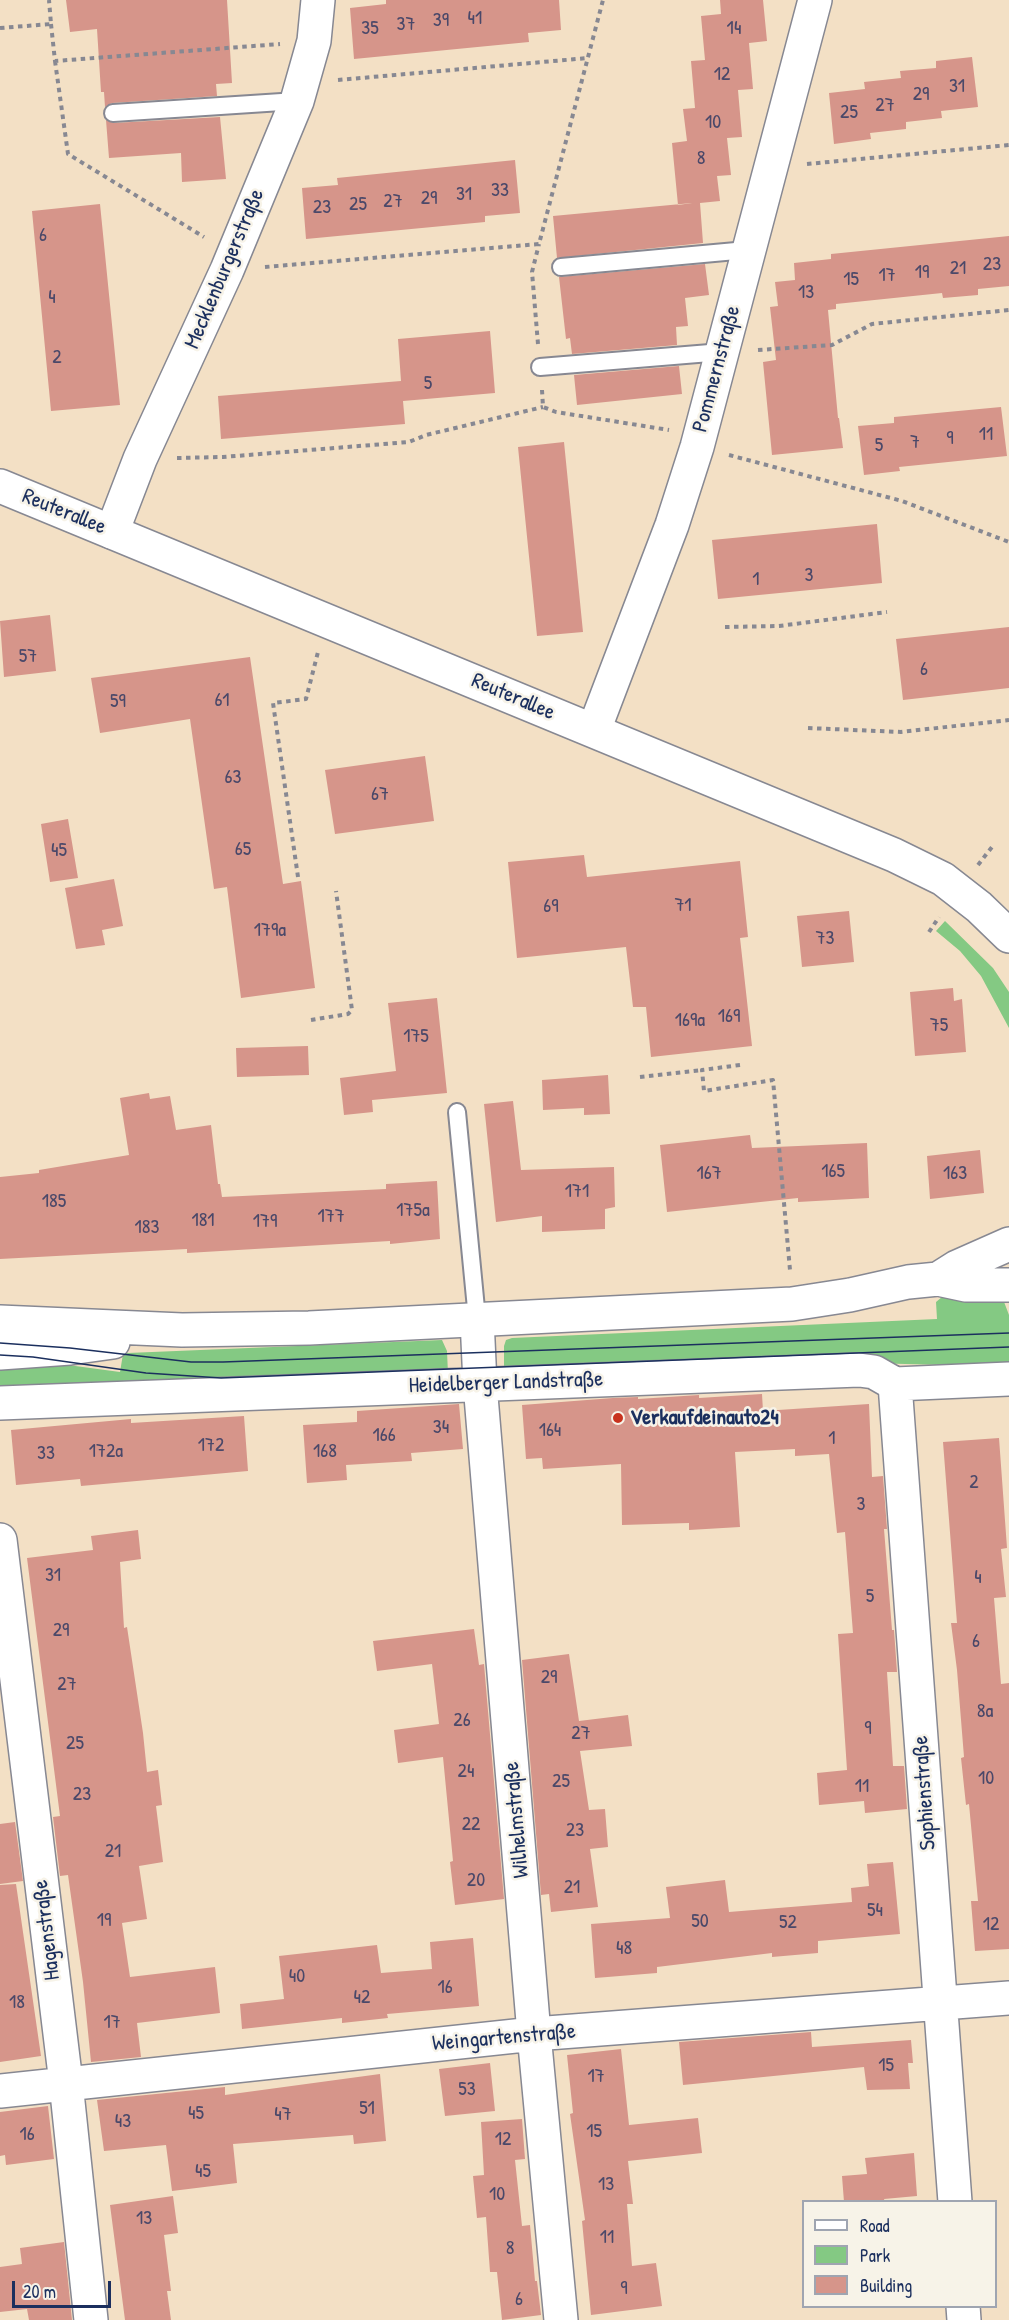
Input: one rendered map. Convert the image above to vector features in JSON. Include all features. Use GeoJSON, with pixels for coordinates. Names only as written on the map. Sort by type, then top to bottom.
{"type":"FeatureCollection","features":[{"type":"Feature","properties":{"kind":"street","name":"Mecklenburgerstraße"},"geometry":{"type":"LineString","coordinates":[[112,531],[140,459],[230,262],[300,92],[314,41],[318,0]]}},
{"type":"Feature","properties":{"kind":"street","name":"Pommernstraße"},"geometry":{"type":"LineString","coordinates":[[594,730],[672,525],[697,447],[747,250],[815,0]]}},
{"type":"Feature","properties":{"kind":"street","name":"Reuterallee"},"geometry":{"type":"LineString","coordinates":[[0,486],[791,811],[925,869],[943,879],[1007,929]]}},
{"type":"Feature","properties":{"kind":"street"},"geometry":{"type":"LineString","coordinates":[[938,1279],[957,1267],[1009,1244]]}},
{"type":"Feature","properties":{"kind":"street"},"geometry":{"type":"LineString","coordinates":[[0,1322],[182,1330],[309,1328],[792,1304],[938,1279],[966,1285],[1009,1285]]}},
{"type":"Feature","properties":{"kind":"street","name":"Wilhelmstraße"},"geometry":{"type":"LineString","coordinates":[[477,1319],[480,1384],[534,2034],[561,2320]]}},
{"type":"Feature","properties":{"kind":"street"},"geometry":{"type":"LineString","coordinates":[[0,1353],[70,1348],[182,1330]]}},
{"type":"Feature","properties":{"kind":"street","name":"Heidelberger Landstraße"},"geometry":{"type":"LineString","coordinates":[[0,1403],[859,1370],[874,1372],[895,1384],[1009,1379]]}},
{"type":"Feature","properties":{"kind":"street","name":"Sophienstraße"},"geometry":{"type":"LineString","coordinates":[[895,1384],[956,2200]]}},
{"type":"Feature","properties":{"kind":"street","name":"Hagenstraße"},"geometry":{"type":"LineString","coordinates":[[0,1540],[66,2083],[92,2320]]}},
{"type":"Feature","properties":{"kind":"street","name":"Weingartenstraße"},"geometry":{"type":"LineString","coordinates":[[0,2091],[534,2034],[1009,1998]]}},
{"type":"Feature","properties":{"kind":"lane"},"geometry":{"type":"LineString","coordinates":[[113,113],[300,92]]}},
{"type":"Feature","properties":{"kind":"lane"},"geometry":{"type":"LineString","coordinates":[[561,267],[747,250]]}},
{"type":"Feature","properties":{"kind":"lane"},"geometry":{"type":"LineString","coordinates":[[540,367],[722,352]]}},
{"type":"Feature","properties":{"kind":"lane"},"geometry":{"type":"LineString","coordinates":[[457,1112],[477,1319]]}},
{"type":"Feature","properties":{"kind":"path"},"geometry":{"type":"LineString","coordinates":[[49,0],[68,154],[230,262],[539,244],[603,0]]}},
{"type":"Feature","properties":{"kind":"path"},"geometry":{"type":"LineString","coordinates":[[0,28],[51,24]]}},
{"type":"Feature","properties":{"kind":"path"},"geometry":{"type":"LineString","coordinates":[[55,62],[314,41]]}},
{"type":"Feature","properties":{"kind":"path"},"geometry":{"type":"LineString","coordinates":[[300,92],[588,58]]}},
{"type":"Feature","properties":{"kind":"path"},"geometry":{"type":"LineString","coordinates":[[770,168],[1009,145]]}},
{"type":"Feature","properties":{"kind":"path"},"geometry":{"type":"LineString","coordinates":[[722,352],[832,345],[872,324],[1009,310]]}},
{"type":"Feature","properties":{"kind":"path"},"geometry":{"type":"LineString","coordinates":[[140,459],[223,457],[409,442],[426,435],[543,407]]}},
{"type":"Feature","properties":{"kind":"path"},"geometry":{"type":"LineString","coordinates":[[697,447],[902,501],[1009,542]]}},
{"type":"Feature","properties":{"kind":"path"},"geometry":{"type":"LineString","coordinates":[[725,627],[779,626],[887,612]]}},
{"type":"Feature","properties":{"kind":"path"},"geometry":{"type":"LineString","coordinates":[[298,876],[273,703],[306,699],[326,619]]}},
{"type":"Feature","properties":{"kind":"path"},"geometry":{"type":"LineString","coordinates":[[808,728],[901,732],[1009,720]]}},
{"type":"Feature","properties":{"kind":"path"},"geometry":{"type":"LineString","coordinates":[[311,1020],[348,1014],[352,1010],[336,891]]}},
{"type":"Feature","properties":{"kind":"path"},"geometry":{"type":"LineString","coordinates":[[640,1077],[740,1065]]}},
{"type":"Feature","properties":{"kind":"path"},"geometry":{"type":"LineString","coordinates":[[702,1070],[704,1091],[773,1080],[792,1304]]}},
{"type":"Feature","properties":{"kind":"green space"},"geometry":{"type":"Polygon","coordinates":[[[945,921],[993,968],[1009,992],[1009,1028],[981,976],[960,951],[936,931],[945,921]]]}},
{"type":"Feature","properties":{"kind":"green space"},"geometry":{"type":"Polygon","coordinates":[[[1001,1294],[1009,1315],[1009,1363],[943,1365],[868,1363],[504,1372],[504,1346],[506,1340],[512,1338],[937,1319],[936,1302],[942,1297],[1001,1294]]]}},
{"type":"Feature","properties":{"kind":"green space"},"geometry":{"type":"Polygon","coordinates":[[[442,1340],[447,1351],[448,1374],[0,1391],[0,1367],[53,1363],[120,1372],[123,1354],[128,1353],[442,1340]]]}},
{"type":"Feature","properties":{"kind":"building"},"geometry":{"type":"Polygon","coordinates":[[[66,0],[227,0],[232,83],[216,84],[217,96],[112,103],[105,107],[104,92],[101,92],[97,29],[70,32],[66,0]]]}},
{"type":"Feature","properties":{"kind":"building"},"geometry":{"type":"Polygon","coordinates":[[[386,0],[559,0],[561,30],[528,33],[529,42],[354,59],[350,8],[386,4],[386,0]]]}},
{"type":"Feature","properties":{"kind":"building"},"geometry":{"type":"Polygon","coordinates":[[[720,0],[763,0],[767,41],[749,43],[753,89],[738,90],[742,137],[727,138],[731,175],[717,176],[720,201],[700,203],[703,243],[557,258],[553,216],[678,204],[672,143],[687,141],[683,109],[695,108],[691,61],[705,60],[701,16],[721,14],[720,0]]]}},
{"type":"Feature","properties":{"kind":"building"},"geometry":{"type":"Polygon","coordinates":[[[972,57],[978,107],[941,111],[942,118],[906,122],[906,129],[870,133],[871,139],[834,144],[829,93],[865,89],[864,82],[901,78],[900,71],[936,68],[936,61],[972,57]]]}},
{"type":"Feature","properties":{"kind":"building"},"geometry":{"type":"Polygon","coordinates":[[[220,117],[226,179],[182,182],[181,153],[109,158],[106,120],[114,123],[220,117]]]}},
{"type":"Feature","properties":{"kind":"building"},"geometry":{"type":"Polygon","coordinates":[[[515,160],[520,213],[485,216],[485,222],[306,239],[302,188],[338,185],[337,178],[515,160]]]}},
{"type":"Feature","properties":{"kind":"building"},"geometry":{"type":"Polygon","coordinates":[[[100,204],[120,405],[51,411],[32,211],[100,204]]]}},
{"type":"Feature","properties":{"kind":"building"},"geometry":{"type":"Polygon","coordinates":[[[1009,236],[1009,286],[978,289],[978,295],[943,298],[942,293],[836,304],[836,309],[828,310],[843,448],[772,455],[763,362],[776,360],[770,307],[778,306],[775,282],[795,280],[794,263],[831,259],[831,254],[1009,236]]]}},
{"type":"Feature","properties":{"kind":"building"},"geometry":{"type":"Polygon","coordinates":[[[705,264],[709,295],[685,298],[688,326],[676,327],[677,345],[572,354],[570,338],[566,339],[559,277],[705,264]]]}},
{"type":"Feature","properties":{"kind":"building"},"geometry":{"type":"Polygon","coordinates":[[[490,331],[495,393],[403,401],[405,424],[221,439],[218,396],[401,381],[398,339],[490,331]]]}},
{"type":"Feature","properties":{"kind":"building"},"geometry":{"type":"Polygon","coordinates":[[[679,366],[682,394],[577,405],[574,375],[679,366]]]}},
{"type":"Feature","properties":{"kind":"building"},"geometry":{"type":"Polygon","coordinates":[[[1001,407],[1007,456],[899,467],[900,471],[864,475],[858,426],[894,423],[894,417],[1001,407]]]}},
{"type":"Feature","properties":{"kind":"building"},"geometry":{"type":"Polygon","coordinates":[[[564,442],[583,632],[537,636],[518,447],[564,442]]]}},
{"type":"Feature","properties":{"kind":"building"},"geometry":{"type":"Polygon","coordinates":[[[877,524],[882,583],[718,599],[712,540],[877,524]]]}},
{"type":"Feature","properties":{"kind":"building"},"geometry":{"type":"Polygon","coordinates":[[[50,615],[56,671],[4,677],[0,621],[50,615]]]}},
{"type":"Feature","properties":{"kind":"building"},"geometry":{"type":"Polygon","coordinates":[[[1009,627],[1009,688],[903,700],[896,639],[1009,627]]]}},
{"type":"Feature","properties":{"kind":"building"},"geometry":{"type":"Polygon","coordinates":[[[250,657],[283,884],[301,881],[315,988],[241,998],[227,887],[214,889],[190,719],[100,733],[91,678],[250,657]]]}},
{"type":"Feature","properties":{"kind":"building"},"geometry":{"type":"Polygon","coordinates":[[[425,756],[434,821],[335,834],[325,770],[425,756]]]}},
{"type":"Feature","properties":{"kind":"building"},"geometry":{"type":"Polygon","coordinates":[[[68,819],[78,878],[50,882],[41,824],[68,819]]]}},
{"type":"Feature","properties":{"kind":"building"},"geometry":{"type":"Polygon","coordinates":[[[584,855],[587,877],[740,861],[748,937],[740,938],[752,1046],[651,1057],[646,1007],[633,1007],[626,947],[517,958],[508,862],[584,855]]]}},
{"type":"Feature","properties":{"kind":"building"},"geometry":{"type":"Polygon","coordinates":[[[114,879],[123,926],[102,930],[105,945],[76,949],[65,888],[114,879]]]}},
{"type":"Feature","properties":{"kind":"building"},"geometry":{"type":"Polygon","coordinates":[[[849,911],[854,962],[802,967],[797,916],[849,911]]]}},
{"type":"Feature","properties":{"kind":"building"},"geometry":{"type":"Polygon","coordinates":[[[953,988],[954,1001],[962,999],[966,1052],[915,1056],[910,992],[953,988]]]}},
{"type":"Feature","properties":{"kind":"building"},"geometry":{"type":"Polygon","coordinates":[[[437,998],[447,1093],[372,1100],[373,1112],[344,1115],[340,1078],[396,1071],[388,1003],[437,998]]]}},
{"type":"Feature","properties":{"kind":"building"},"geometry":{"type":"Polygon","coordinates":[[[308,1046],[309,1075],[237,1077],[236,1048],[308,1046]]]}},
{"type":"Feature","properties":{"kind":"building"},"geometry":{"type":"Polygon","coordinates":[[[608,1075],[610,1114],[584,1115],[584,1108],[543,1110],[542,1080],[608,1075]]]}},
{"type":"Feature","properties":{"kind":"building"},"geometry":{"type":"Polygon","coordinates":[[[149,1093],[150,1099],[170,1096],[176,1130],[211,1125],[218,1184],[220,1184],[222,1197],[386,1189],[386,1184],[437,1181],[440,1239],[390,1244],[390,1241],[187,1253],[187,1249],[0,1259],[0,1177],[39,1173],[39,1170],[129,1155],[120,1098],[149,1093]]]}},
{"type":"Feature","properties":{"kind":"building"},"geometry":{"type":"Polygon","coordinates":[[[513,1101],[521,1170],[614,1167],[615,1207],[605,1209],[605,1229],[542,1232],[542,1216],[496,1222],[484,1104],[513,1101]]]}},
{"type":"Feature","properties":{"kind":"building"},"geometry":{"type":"Polygon","coordinates":[[[750,1135],[752,1148],[867,1143],[869,1198],[798,1202],[798,1198],[667,1212],[660,1145],[750,1135]]]}},
{"type":"Feature","properties":{"kind":"building"},"geometry":{"type":"Polygon","coordinates":[[[980,1150],[984,1193],[930,1199],[927,1156],[980,1150]]]}},
{"type":"Feature","properties":{"kind":"building"},"geometry":{"type":"Polygon","coordinates":[[[762,1394],[763,1411],[869,1404],[872,1477],[883,1476],[887,1529],[884,1529],[897,1672],[887,1672],[893,1766],[904,1766],[907,1809],[865,1813],[864,1801],[819,1805],[817,1773],[847,1770],[838,1634],[853,1633],[845,1532],[837,1533],[829,1454],[795,1456],[795,1449],[735,1452],[740,1527],[689,1530],[689,1523],[622,1525],[621,1464],[543,1469],[542,1458],[526,1459],[522,1405],[613,1398],[638,1397],[638,1399],[699,1395],[699,1398],[762,1394]]]}},
{"type":"Feature","properties":{"kind":"building"},"geometry":{"type":"Polygon","coordinates":[[[459,1404],[463,1449],[411,1453],[412,1461],[346,1465],[347,1480],[307,1483],[303,1425],[357,1422],[357,1411],[459,1404]]]}},
{"type":"Feature","properties":{"kind":"building"},"geometry":{"type":"Polygon","coordinates":[[[244,1416],[248,1471],[81,1486],[80,1479],[16,1485],[11,1430],[131,1419],[131,1423],[244,1416]]]}},
{"type":"Feature","properties":{"kind":"building"},"geometry":{"type":"Polygon","coordinates":[[[999,1438],[1007,1548],[1001,1549],[1006,1597],[994,1598],[1001,1684],[1009,1683],[1009,1949],[975,1951],[971,1901],[978,1901],[969,1804],[966,1805],[961,1758],[964,1757],[951,1623],[957,1623],[943,1442],[999,1438]]]}},
{"type":"Feature","properties":{"kind":"building"},"geometry":{"type":"Polygon","coordinates":[[[138,1530],[141,1559],[120,1562],[124,1628],[127,1627],[147,1772],[158,1770],[162,1805],[156,1806],[163,1862],[139,1866],[147,1919],[122,1923],[130,1977],[215,1967],[220,2013],[137,2023],[141,2057],[91,2062],[83,1982],[68,1875],[60,1876],[53,1817],[60,1816],[27,1558],[93,1550],[91,1536],[138,1530]]]}},
{"type":"Feature","properties":{"kind":"building"},"geometry":{"type":"Polygon","coordinates":[[[474,1629],[479,1665],[484,1664],[504,1899],[455,1905],[443,1757],[398,1763],[394,1730],[439,1724],[432,1664],[377,1671],[373,1641],[474,1629]]]}},
{"type":"Feature","properties":{"kind":"building"},"geometry":{"type":"Polygon","coordinates":[[[569,1654],[579,1721],[628,1715],[632,1746],[580,1751],[589,1810],[605,1809],[608,1847],[590,1849],[598,1907],[551,1912],[549,1894],[541,1895],[522,1660],[569,1654]]]}},
{"type":"Feature","properties":{"kind":"building"},"geometry":{"type":"Polygon","coordinates":[[[15,1822],[23,1881],[0,1884],[0,1824],[15,1822]]]}},
{"type":"Feature","properties":{"kind":"building"},"geometry":{"type":"Polygon","coordinates":[[[893,1862],[900,1934],[818,1941],[818,1953],[772,1957],[772,1953],[657,1967],[657,1973],[595,1978],[591,1924],[670,1918],[666,1887],[725,1880],[729,1912],[852,1902],[851,1888],[869,1886],[867,1864],[893,1862]]]}},
{"type":"Feature","properties":{"kind":"building"},"geometry":{"type":"Polygon","coordinates":[[[16,1884],[41,2056],[0,2062],[0,1885],[16,1884]]]}},
{"type":"Feature","properties":{"kind":"building"},"geometry":{"type":"Polygon","coordinates":[[[473,1938],[479,2006],[387,2014],[388,2018],[342,2023],[342,2018],[242,2029],[240,2004],[284,1999],[279,1956],[377,1945],[381,1973],[432,1969],[430,1942],[473,1938]]]}},
{"type":"Feature","properties":{"kind":"building"},"geometry":{"type":"Polygon","coordinates":[[[811,2032],[812,2047],[911,2040],[913,2063],[908,2063],[910,2089],[867,2090],[864,2067],[683,2085],[679,2042],[811,2032]]]}},
{"type":"Feature","properties":{"kind":"building"},"geometry":{"type":"Polygon","coordinates":[[[621,2049],[629,2125],[698,2118],[702,2153],[628,2161],[633,2204],[627,2204],[632,2266],[656,2263],[662,2306],[591,2315],[582,2221],[585,2220],[570,2114],[573,2113],[567,2055],[621,2049]]]}},
{"type":"Feature","properties":{"kind":"building"},"geometry":{"type":"Polygon","coordinates":[[[490,2063],[495,2111],[445,2116],[439,2069],[490,2063]]]}},
{"type":"Feature","properties":{"kind":"building"},"geometry":{"type":"Polygon","coordinates":[[[380,2074],[386,2141],[354,2144],[353,2135],[233,2144],[237,2183],[172,2191],[166,2145],[104,2151],[97,2100],[225,2087],[225,2095],[380,2074]]]}},
{"type":"Feature","properties":{"kind":"building"},"geometry":{"type":"Polygon","coordinates":[[[48,2106],[54,2159],[6,2165],[5,2155],[0,2156],[0,2112],[48,2106]]]}},
{"type":"Feature","properties":{"kind":"building"},"geometry":{"type":"Polygon","coordinates":[[[522,2119],[525,2159],[515,2160],[522,2226],[530,2225],[535,2281],[537,2281],[541,2315],[502,2320],[497,2272],[490,2272],[486,2217],[477,2218],[473,2176],[484,2175],[481,2122],[522,2119]]]}},
{"type":"Feature","properties":{"kind":"building"},"geometry":{"type":"Polygon","coordinates":[[[914,2153],[917,2196],[884,2200],[844,2200],[842,2176],[867,2174],[865,2158],[914,2153]]]}},
{"type":"Feature","properties":{"kind":"building"},"geometry":{"type":"Polygon","coordinates":[[[173,2196],[178,2233],[164,2235],[171,2291],[167,2291],[171,2320],[125,2320],[110,2205],[173,2196]]]}},
{"type":"Feature","properties":{"kind":"building"},"geometry":{"type":"Polygon","coordinates":[[[64,2242],[72,2320],[29,2320],[27,2309],[0,2312],[0,2267],[22,2264],[20,2248],[64,2242]]]}},
{"type":"Feature","properties":{"kind":"tram line"},"geometry":{"type":"LineString","coordinates":[[0,1343],[70,1348],[191,1362],[223,1362],[1009,1333]]}},
{"type":"Feature","properties":{"kind":"tram line"},"geometry":{"type":"LineString","coordinates":[[0,1355],[33,1357],[146,1373],[221,1378],[1009,1347]]}},
{"type":"Feature","properties":{"kind":"place","name":"Verkaufdeinauto24"},"geometry":{"type":"Point","coordinates":[618,1418]}}]}
